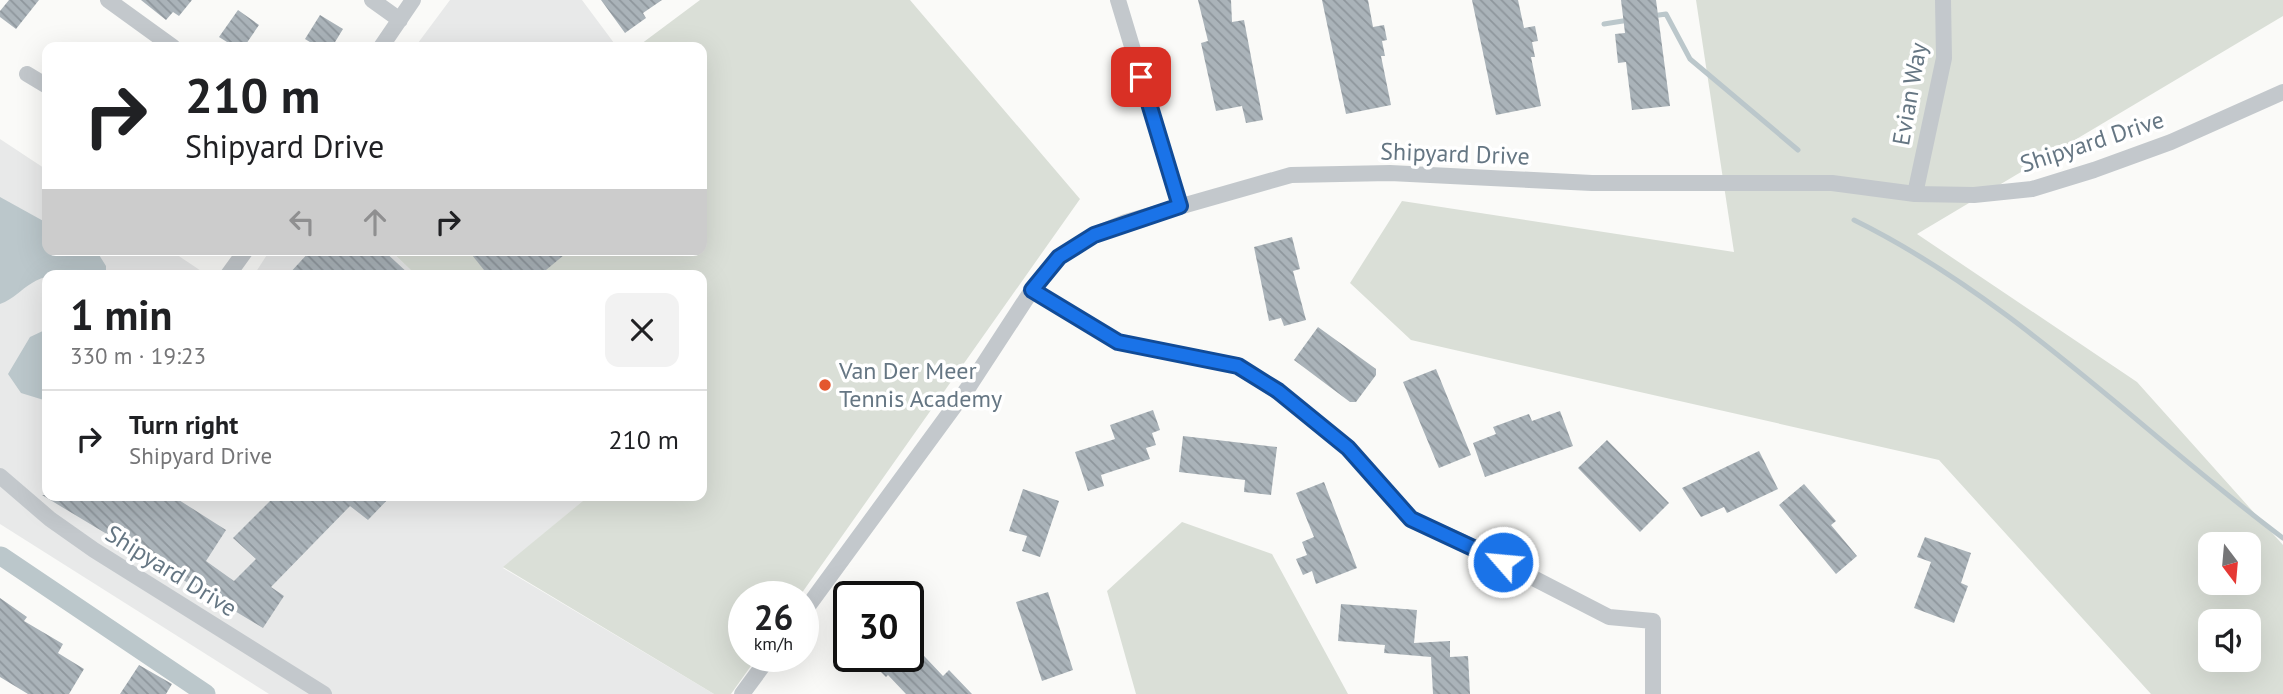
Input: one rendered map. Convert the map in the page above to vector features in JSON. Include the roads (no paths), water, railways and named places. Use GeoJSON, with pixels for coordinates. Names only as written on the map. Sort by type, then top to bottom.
{"type":"FeatureCollection","features":[{"type":"Feature","properties":{"kind":"street"},"geometry":{"type":"LineString","coordinates":[[108,0],[166,42]]}},
{"type":"Feature","properties":{"kind":"street"},"geometry":{"type":"LineString","coordinates":[[372,0],[400,20]]}},
{"type":"Feature","properties":{"kind":"street"},"geometry":{"type":"LineString","coordinates":[[385,42],[413,0]]}},
{"type":"Feature","properties":{"kind":"street"},"geometry":{"type":"LineString","coordinates":[[1118,0],[1180,206]]}},
{"type":"Feature","properties":{"kind":"street","name":"Evian Way"},"geometry":{"type":"LineString","coordinates":[[1915,194],[1944,58],[1943,0]]}},
{"type":"Feature","properties":{"kind":"street"},"geometry":{"type":"LineString","coordinates":[[27,74],[42,83]]}},
{"type":"Feature","properties":{"kind":"street","name":"Shipyard Drive"},"geometry":{"type":"LineString","coordinates":[[819,591],[970,385],[1032,290],[1059,257],[1094,235],[1180,206],[1291,175],[1390,173],[1592,183],[1832,183],[1915,194],[1974,195],[2032,189],[2171,142],[2283,92]]}},
{"type":"Feature","properties":{"kind":"street"},"geometry":{"type":"LineString","coordinates":[[1032,290],[1118,342],[1238,366],[1278,391],[1348,448],[1411,519],[1463,542],[1609,617],[1653,621],[1653,694]]}},
{"type":"Feature","properties":{"kind":"street","name":"Shipyard Drive"},"geometry":{"type":"LineString","coordinates":[[0,476],[50,519],[94,550],[324,694]]}},
{"type":"Feature","properties":{"kind":"street"},"geometry":{"type":"LineString","coordinates":[[742,694],[758,672]]}},
{"type":"Feature","properties":{"kind":"waterway"},"geometry":{"type":"LineString","coordinates":[[1652,16],[1666,14],[1690,59],[1798,150]]}},
{"type":"Feature","properties":{"kind":"waterway"},"geometry":{"type":"LineString","coordinates":[[1604,24],[1629,20]]}},
{"type":"Feature","properties":{"kind":"waterway"},"geometry":{"type":"LineString","coordinates":[[1854,220],[1913,252],[2023,327],[2283,538]]}},
{"type":"Feature","properties":{"kind":"waterway"},"geometry":{"type":"LineString","coordinates":[[1,556],[206,694]]}},
{"type":"Feature","properties":{"kind":"place","name":"Van Der Meer Tennis Academy"},"geometry":{"type":"Point","coordinates":[825,385]}}]}
